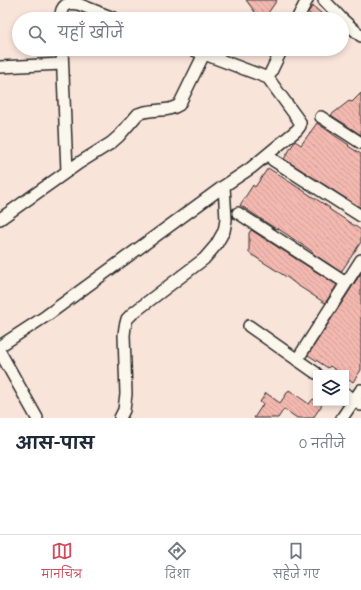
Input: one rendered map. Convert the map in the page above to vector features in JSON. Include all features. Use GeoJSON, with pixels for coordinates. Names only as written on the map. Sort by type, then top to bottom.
{"type":"FeatureCollection","features":[{"type":"Feature","properties":{"kind":"street"},"geometry":{"type":"LineString","coordinates":[[301,12],[307,0]]}},
{"type":"Feature","properties":{"kind":"street"},"geometry":{"type":"LineString","coordinates":[[324,0],[335,12]]}},
{"type":"Feature","properties":{"kind":"street"},"geometry":{"type":"LineString","coordinates":[[62,12],[67,1],[98,12]]}},
{"type":"Feature","properties":{"kind":"street"},"geometry":{"type":"LineString","coordinates":[[349,25],[361,36]]}},
{"type":"Feature","properties":{"kind":"street"},"geometry":{"type":"LineString","coordinates":[[62,56],[67,171]]}},
{"type":"Feature","properties":{"kind":"street"},"geometry":{"type":"LineString","coordinates":[[0,219],[67,171],[111,143],[138,114],[142,112],[167,110],[179,105],[203,56]]}},
{"type":"Feature","properties":{"kind":"street"},"geometry":{"type":"LineString","coordinates":[[0,346],[46,316],[224,186],[251,168],[300,126],[298,118],[268,78],[209,56]]}},
{"type":"Feature","properties":{"kind":"street"},"geometry":{"type":"LineString","coordinates":[[268,78],[279,56]]}},
{"type":"Feature","properties":{"kind":"street"},"geometry":{"type":"LineString","coordinates":[[0,67],[62,64]]}},
{"type":"Feature","properties":{"kind":"street"},"geometry":{"type":"LineString","coordinates":[[321,117],[361,143]]}},
{"type":"Feature","properties":{"kind":"street"},"geometry":{"type":"LineString","coordinates":[[273,160],[361,216]]}},
{"type":"Feature","properties":{"kind":"street"},"geometry":{"type":"LineString","coordinates":[[120,418],[124,410],[126,394],[124,335],[127,319],[204,259],[216,245],[224,231],[226,220],[224,186]]}},
{"type":"Feature","properties":{"kind":"street"},"geometry":{"type":"LineString","coordinates":[[238,213],[346,283]]}},
{"type":"Feature","properties":{"kind":"street"},"geometry":{"type":"LineString","coordinates":[[297,360],[361,260]]}},
{"type":"Feature","properties":{"kind":"street"},"geometry":{"type":"LineString","coordinates":[[249,326],[313,371]]}},
{"type":"Feature","properties":{"kind":"street"},"geometry":{"type":"LineString","coordinates":[[0,352],[37,418]]}},
{"type":"Feature","properties":{"kind":"street"},"geometry":{"type":"LineString","coordinates":[[342,418],[361,390]]}},
{"type":"Feature","properties":{"kind":"building"},"geometry":{"type":"Polygon","coordinates":[[[246,0],[277,0],[269,12],[255,12],[246,0]]]}},
{"type":"Feature","properties":{"kind":"building"},"geometry":{"type":"Polygon","coordinates":[[[313,6],[320,12],[308,12],[313,6]]]}},
{"type":"Feature","properties":{"kind":"building"},"geometry":{"type":"Polygon","coordinates":[[[361,93],[361,135],[331,115],[349,101],[352,102],[361,93]]]}},
{"type":"Feature","properties":{"kind":"building"},"geometry":{"type":"Polygon","coordinates":[[[317,123],[361,154],[361,208],[284,159],[295,141],[301,145],[317,123]]]}},
{"type":"Feature","properties":{"kind":"building"},"geometry":{"type":"Polygon","coordinates":[[[268,168],[361,230],[361,242],[341,272],[277,228],[276,229],[240,205],[253,185],[255,187],[268,168]]]}},
{"type":"Feature","properties":{"kind":"building"},"geometry":{"type":"Polygon","coordinates":[[[251,230],[337,285],[325,303],[249,253],[249,233],[251,230]]]}},
{"type":"Feature","properties":{"kind":"building"},"geometry":{"type":"Polygon","coordinates":[[[361,273],[361,370],[353,382],[349,379],[349,370],[336,370],[330,366],[328,368],[308,355],[361,273]]]}},
{"type":"Feature","properties":{"kind":"building"},"geometry":{"type":"Polygon","coordinates":[[[289,390],[309,404],[313,399],[313,406],[321,406],[313,418],[297,418],[284,409],[278,418],[254,418],[263,404],[260,402],[266,393],[280,403],[289,390]]]}}]}
